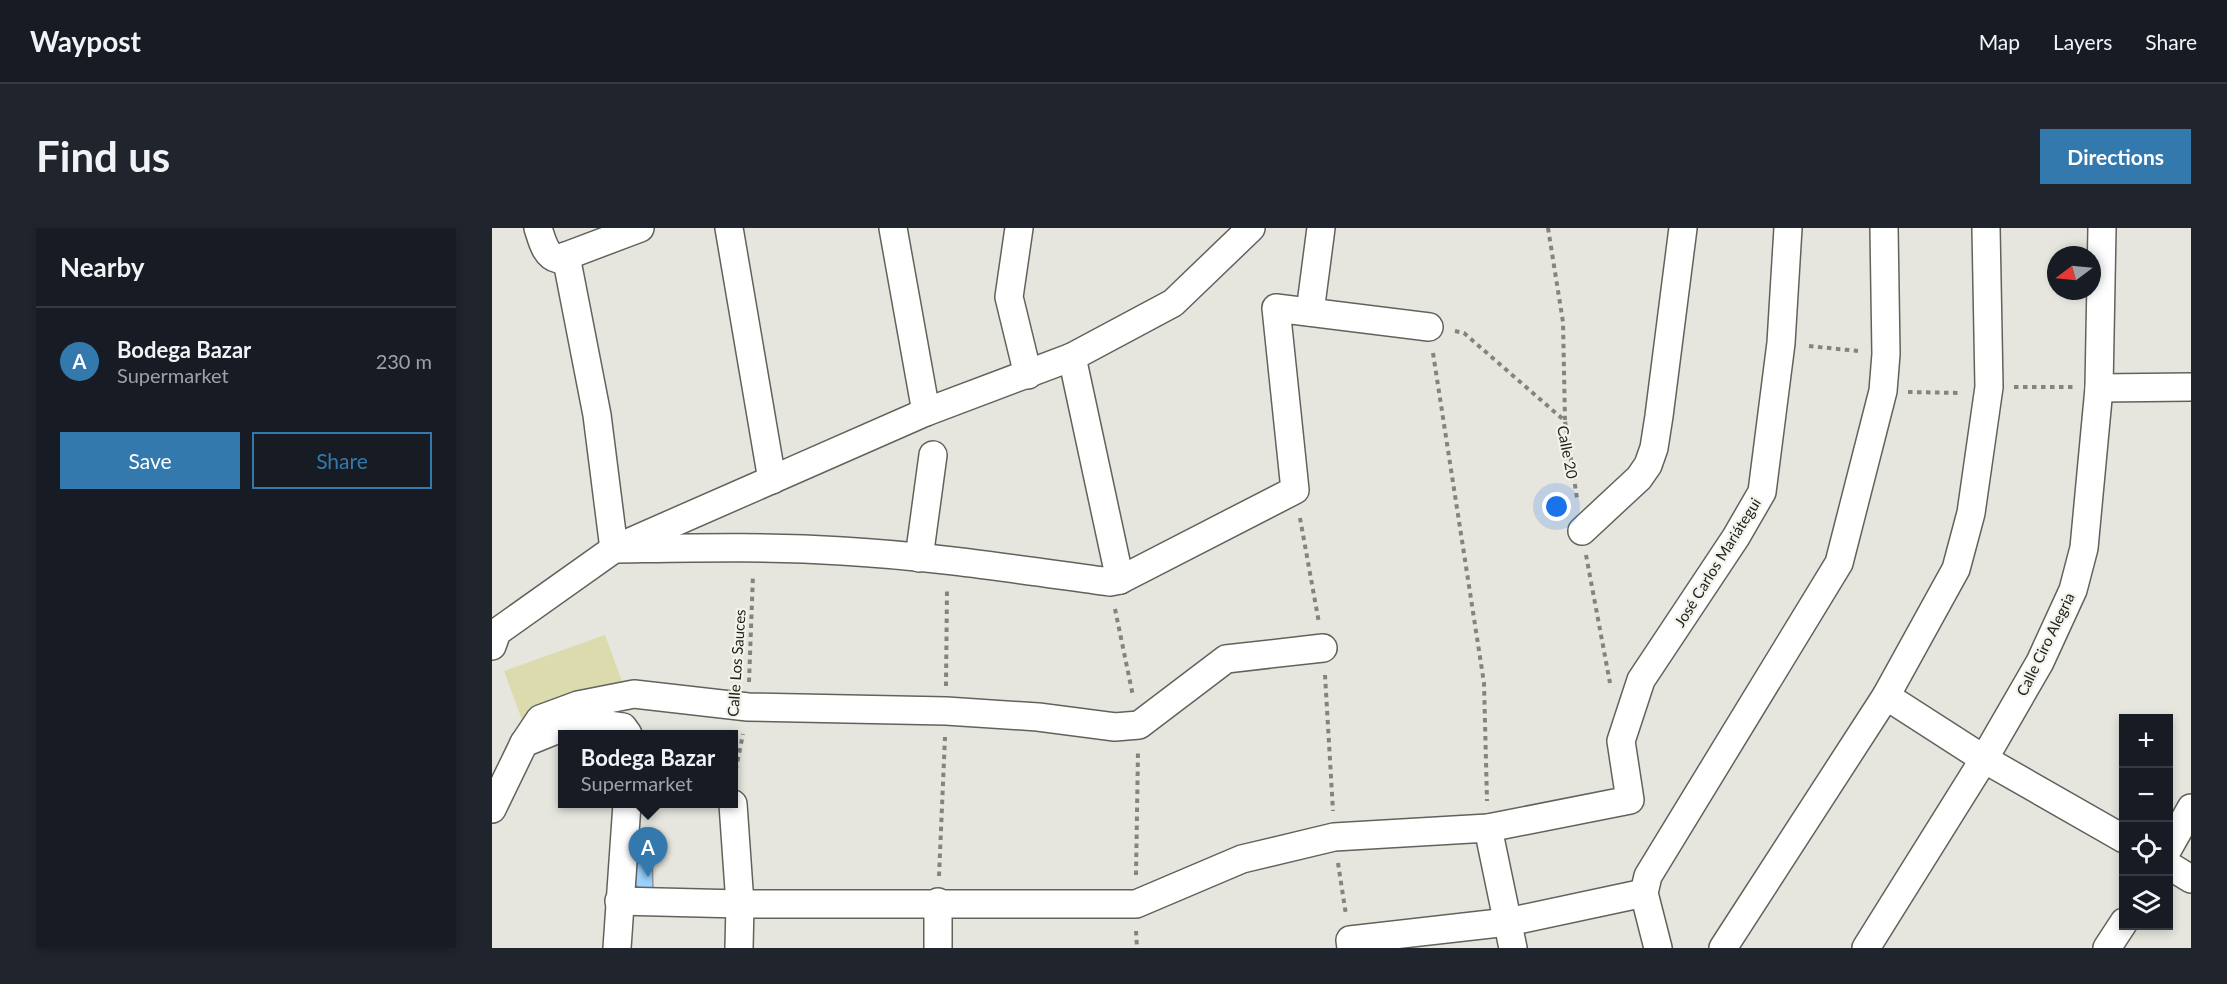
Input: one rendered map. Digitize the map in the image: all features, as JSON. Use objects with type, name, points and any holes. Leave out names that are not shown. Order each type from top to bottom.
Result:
[{"type":"street","points":[[538,228],[547,251],[552,258],[558,259],[640,228]]},
{"type":"street","points":[[729,228],[772,480]]},
{"type":"street","points":[[893,228],[926,412]]},
{"type":"street","points":[[1019,228],[1009,297],[1028,375]]},
{"type":"street","points":[[492,646],[498,632],[614,549],[926,412],[1072,357],[1173,303],[1251,228]]},
{"type":"street","points":[[1310,312],[1321,228]]},
{"type":"street","points":[[1582,531],[1639,478],[1648,465],[1659,416],[1683,228]]},
{"type":"street","name":"José Carlos Mariátegui","points":[[1488,828],[1630,800],[1621,741],[1641,680],[1736,537],[1762,492],[1781,343],[1788,228]]},
{"type":"street","points":[[1658,948],[1646,884],[1839,563],[1884,391],[1886,354],[1884,228]]},
{"type":"street","points":[[1723,948],[1886,696],[1956,569],[1971,513],[1989,390],[1986,228]]},
{"type":"street","name":"Calle Ciro Alegria","points":[[1866,948],[1984,759],[2040,662],[2073,590],[2084,548],[2099,388],[2102,228]]},
{"type":"street","points":[[566,256],[597,415],[614,549]]},
{"type":"street","points":[[614,549],[754,548],[843,551],[947,561],[1110,582],[1120,580],[1295,490],[1276,308],[1429,327]]},
{"type":"street","points":[[1072,357],[1120,580]]},
{"type":"street","points":[[2099,388],[2191,387]]},
{"type":"street","points":[[920,558],[933,455]]},
{"type":"street","points":[[492,809],[524,743],[540,719],[578,705],[634,694],[945,722],[1038,717],[1115,727],[1138,725],[1226,659],[1323,648]]},
{"type":"street","points":[[1886,696],[1984,759],[2119,836]]},
{"type":"street","points":[[524,743],[566,726],[600,724],[623,727],[625,730]]},
{"type":"street","points":[[617,948],[627,808]]},
{"type":"street","points":[[732,808],[740,904],[739,948]]},
{"type":"street","points":[[2173,842],[2191,808]]},
{"type":"street","points":[[619,901],[740,904],[1136,904],[1242,859],[1334,837],[1488,828],[1513,948]]},
{"type":"street","points":[[2173,868],[2191,879]]},
{"type":"street","points":[[1350,944],[1508,922],[1646,884]]},
{"type":"street","points":[[938,903],[938,948]]},
{"type":"street","points":[[2107,948],[2119,930]]},
{"type":"path","points":[[1548,228],[1563,322],[1565,421]]},
{"type":"path","points":[[1429,327],[1484,683],[1488,828]]},
{"type":"path","name":"Calle 20","points":[[1429,327],[1464,333],[1565,421],[1582,531],[1612,694]]},
{"type":"path","points":[[1781,343],[1886,354]]},
{"type":"path","points":[[1884,391],[2099,388]]},
{"type":"path","name":"Calle Los Sauces","points":[[738,759],[748,706],[754,548]]},
{"type":"path","points":[[938,903],[945,722],[947,561]]},
{"type":"path","points":[[1334,837],[1350,944]]},
{"type":"green space","points":[[605,635],[623,684],[522,720],[504,671]]},
{"type":"building","points":[[652,851],[653,889],[641,889],[632,883],[631,852]]},
{"type":"place","name":"Bodega Bazar","points":[[648,877]]}]
